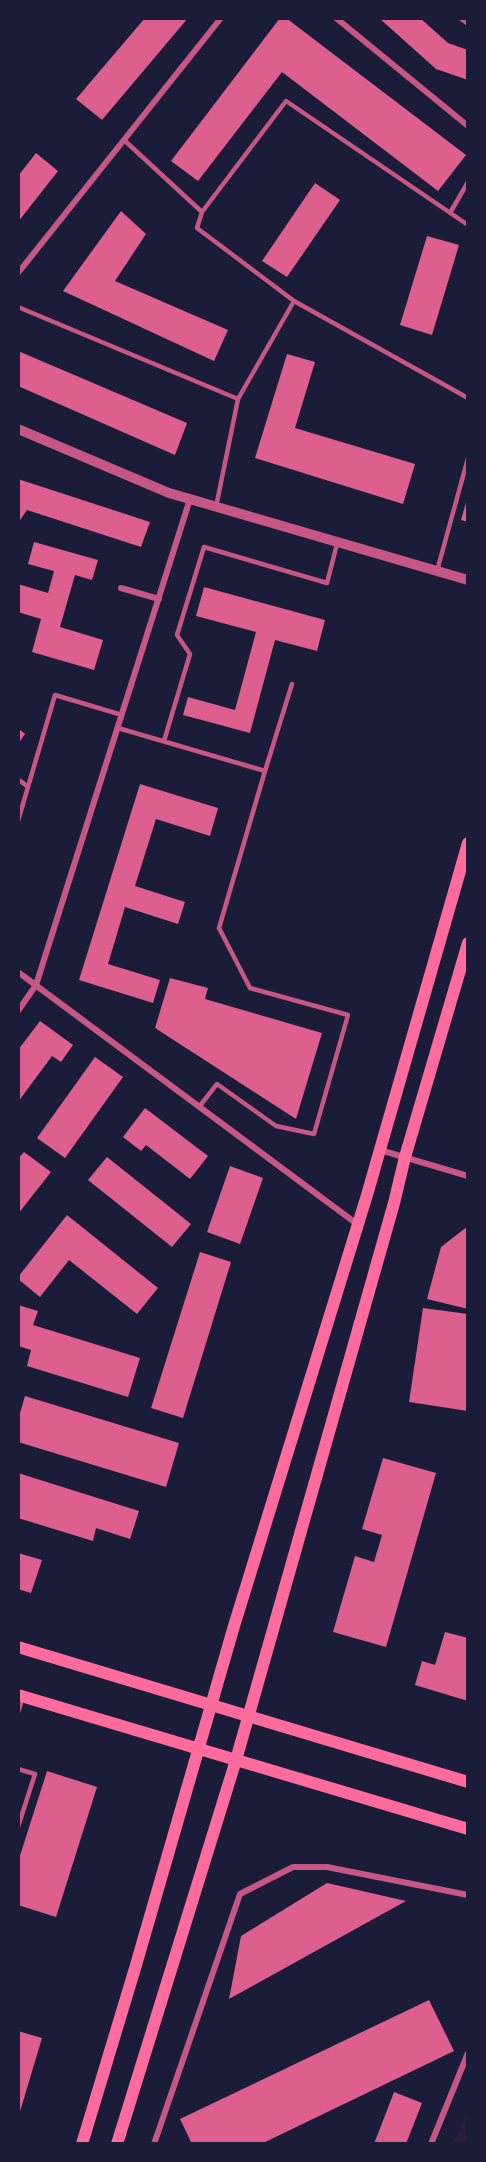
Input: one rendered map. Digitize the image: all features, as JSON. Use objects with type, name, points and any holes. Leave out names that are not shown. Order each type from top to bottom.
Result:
[{"type":"main road","points":[[82,2144],[210,1705],[380,1150],[468,843]]},
{"type":"main road","points":[[117,2144],[236,1760],[394,1203],[405,1157],[468,943]]},
{"type":"main road","points":[[18,1647],[468,1782]]},
{"type":"main road","points":[[20,1696],[468,1829]]},
{"type":"street","points":[[18,273],[221,18]]},
{"type":"street","points":[[336,18],[468,126]]},
{"type":"street","points":[[18,429],[169,494],[468,580]]},
{"type":"street","points":[[18,1011],[36,985],[190,500]]},
{"type":"street","points":[[121,588],[159,599]]},
{"type":"street","points":[[18,972],[358,1224]]},
{"type":"street","points":[[380,1150],[468,1176]]},
{"type":"street","points":[[154,2144],[240,1894],[293,1868],[327,1867],[468,1895]]},
{"type":"street","points":[[431,2144],[468,2053]]},
{"type":"lane","points":[[460,18],[468,24]]},
{"type":"lane","points":[[468,225],[286,101],[202,212],[197,228],[294,301],[468,398]]},
{"type":"lane","points":[[124,140],[202,212]]},
{"type":"lane","points":[[450,213],[468,182]]},
{"type":"lane","points":[[216,507],[238,399],[294,301]]},
{"type":"lane","points":[[18,308],[238,399]]},
{"type":"lane","points":[[437,571],[468,458]]},
{"type":"lane","points":[[164,741],[190,654],[177,635],[204,547],[327,583],[338,543]]},
{"type":"lane","points":[[199,1107],[217,1084],[276,1126],[314,1134],[348,1015],[250,988],[219,928],[292,684]]},
{"type":"lane","points":[[18,821],[55,695],[122,715]]},
{"type":"lane","points":[[118,728],[265,771]]},
{"type":"lane","points":[[18,779],[28,787]]},
{"type":"lane","points":[[18,1712],[20,1696]]},
{"type":"lane","points":[[18,1769],[35,1774],[18,1827]]},
{"type":"shaded area","points":[[468,2111],[468,2144],[453,2144]]},
{"type":"building","points":[[145,18],[188,18],[102,120],[76,99]]},
{"type":"building","points":[[280,18],[286,18],[466,155],[438,191],[282,72],[198,181],[171,161]]},
{"type":"building","points":[[379,18],[420,18],[448,43],[468,50],[468,80],[436,69]]},
{"type":"building","points":[[36,153],[58,171],[18,222],[18,176]]},
{"type":"building","points":[[315,183],[340,200],[287,277],[262,261]]},
{"type":"building","points":[[121,211],[146,234],[115,281],[228,330],[214,361],[63,291]]},
{"type":"building","points":[[427,236],[459,245],[432,335],[400,325]]},
{"type":"building","points":[[18,351],[187,423],[175,455],[18,386]]},
{"type":"building","points":[[287,354],[315,362],[295,428],[415,464],[403,504],[255,458]]},
{"type":"building","points":[[18,479],[150,522],[141,547],[27,510],[18,523]]},
{"type":"building","points":[[468,499],[468,522],[461,520]]},
{"type":"building","points":[[34,542],[98,560],[92,580],[75,575],[60,627],[103,640],[94,670],[32,652],[41,619],[18,612],[18,584],[48,593],[54,571],[28,564]]},
{"type":"building","points":[[204,587],[325,620],[317,651],[275,640],[250,733],[183,715],[188,697],[235,710],[256,632],[196,616]]},
{"type":"building","points":[[18,728],[25,734],[18,744]]},
{"type":"building","points":[[140,784],[218,808],[210,836],[156,819],[135,886],[185,902],[178,924],[125,907],[108,964],[160,980],[153,1003],[79,980]]},
{"type":"building","points":[[170,978],[208,988],[205,999],[322,1033],[296,1119],[155,1028]]},
{"type":"building","points":[[40,1021],[73,1045],[61,1062],[52,1056],[18,1102],[18,1050]]},
{"type":"building","points":[[95,1057],[123,1077],[65,1158],[37,1138]]},
{"type":"building","points":[[145,1108],[208,1156],[190,1179],[146,1145],[141,1151],[123,1137]]},
{"type":"building","points":[[24,1152],[51,1172],[18,1214],[18,1159]]},
{"type":"building","points":[[107,1157],[191,1224],[172,1247],[88,1180]]},
{"type":"building","points":[[230,1166],[263,1178],[240,1244],[207,1232]]},
{"type":"building","points":[[67,1215],[158,1288],[137,1314],[69,1260],[40,1297],[18,1279]]},
{"type":"building","points":[[468,1226],[468,1309],[427,1299],[441,1247]]},
{"type":"building","points":[[200,1252],[231,1262],[183,1418],[151,1408]]},
{"type":"building","points":[[18,1305],[38,1311],[33,1325],[140,1358],[128,1397],[27,1366],[31,1350],[18,1346]]},
{"type":"building","points":[[423,1308],[468,1314],[468,1411],[409,1402]]},
{"type":"building","points":[[25,1396],[179,1443],[166,1487],[18,1442],[18,1420]]},
{"type":"building","points":[[383,1458],[436,1473],[386,1647],[333,1632],[355,1556],[374,1562],[382,1535],[362,1529]]},
{"type":"building","points":[[18,1473],[139,1511],[130,1539],[96,1528],[93,1541],[18,1518]]},
{"type":"building","points":[[18,1553],[42,1560],[31,1593],[18,1589]]},
{"type":"building","points":[[445,1632],[468,1638],[468,1701],[415,1685],[422,1661],[435,1665]]},
{"type":"building","points":[[47,1771],[97,1787],[56,1917],[18,1905],[18,1862]]},
{"type":"building","points":[[327,1883],[406,1901],[229,1999],[241,1936]]},
{"type":"building","points":[[429,2000],[454,2051],[261,2144],[192,2144],[180,2119]]},
{"type":"building","points":[[18,2031],[42,2038],[19,2115],[18,2115]]},
{"type":"building","points":[[394,2092],[422,2103],[406,2144],[374,2144]]}]
